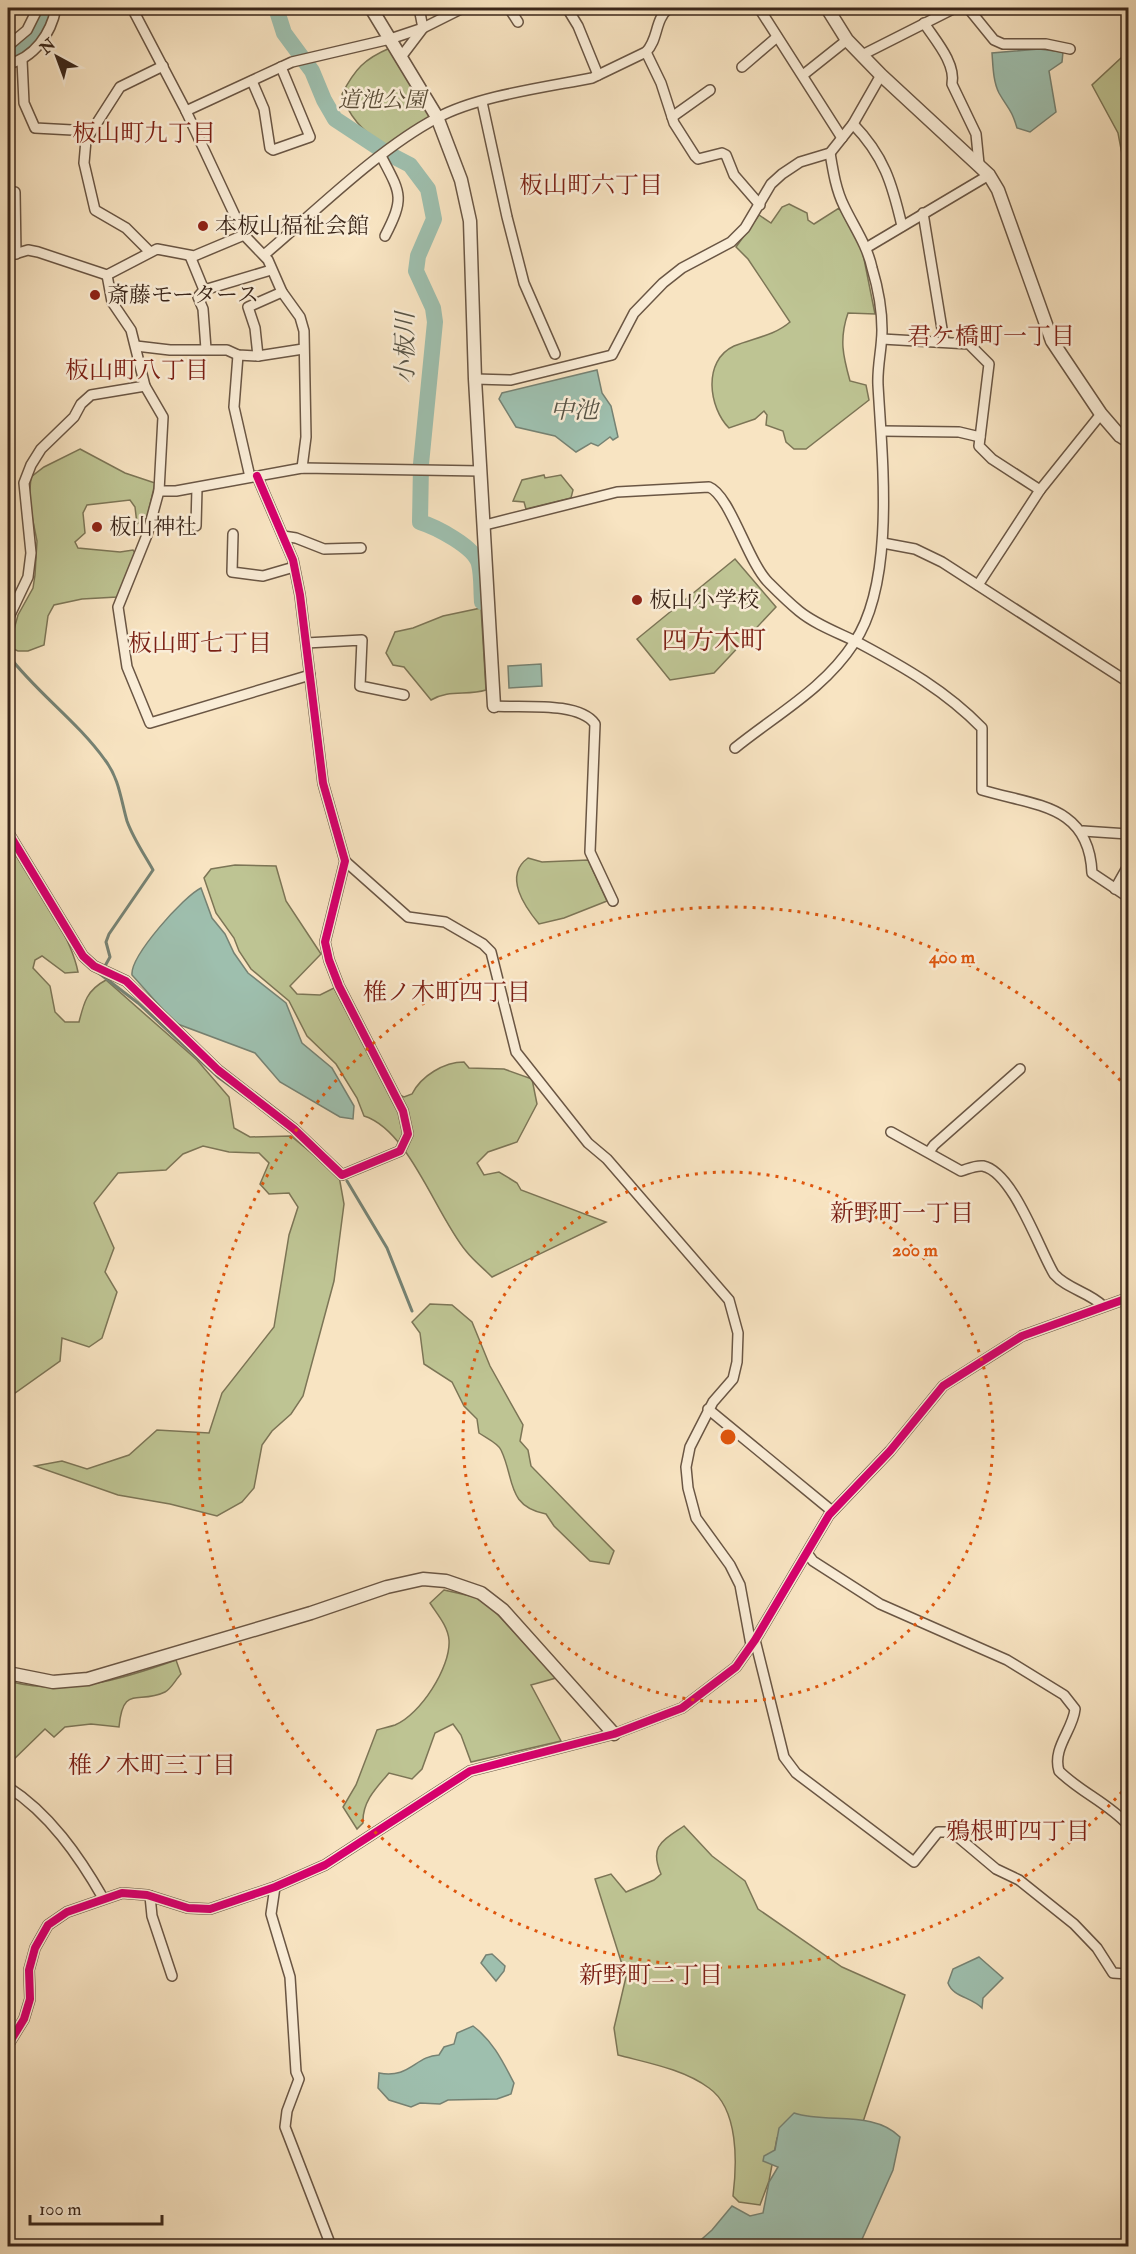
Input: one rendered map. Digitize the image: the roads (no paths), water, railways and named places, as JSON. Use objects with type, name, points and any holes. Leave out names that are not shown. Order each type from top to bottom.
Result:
[{"type":"street","points":[[8,46],[27,30],[38,8]]},
{"type":"street","points":[[8,64],[22,60],[48,33],[56,8]]},
{"type":"street","points":[[132,8],[186,111],[244,235],[264,255],[282,292],[300,317],[304,331],[306,437],[302,468]]},
{"type":"street","points":[[371,8],[437,117],[461,180],[470,221],[475,380],[494,706],[573,711],[590,717],[595,724],[590,852],[613,901]]},
{"type":"street","points":[[401,57],[423,28],[419,8]]},
{"type":"street","points":[[186,111],[298,60],[390,39],[423,28],[464,8]]},
{"type":"street","points":[[510,8],[518,22]]},
{"type":"street","points":[[567,8],[578,26],[598,75]]},
{"type":"street","points":[[264,255],[381,156],[437,117],[482,102],[598,75],[646,52],[652,46],[657,22],[669,8]]},
{"type":"street","points":[[759,8],[842,138]]},
{"type":"street","points":[[827,8],[847,39],[881,75],[989,175],[998,190],[1052,341],[1101,414],[1120,436],[1128,441]]},
{"type":"street","points":[[862,54],[955,8]]},
{"type":"street","points":[[968,8],[994,40],[1003,44],[1046,44],[1070,50]]},
{"type":"street","points":[[924,23],[950,66],[953,75],[952,84],[976,134],[979,164]]},
{"type":"street","points":[[742,67],[777,37]]},
{"type":"street","points":[[802,75],[847,39]]},
{"type":"street","points":[[646,52],[661,83],[672,117],[698,159],[722,153],[726,155],[734,175],[760,205]]},
{"type":"street","points":[[22,60],[24,103],[35,128],[92,131]]},
{"type":"street","points":[[150,252],[126,228],[95,210],[84,163],[84,146],[120,87],[162,66]]},
{"type":"street","points":[[252,81],[264,109],[270,148],[273,150],[310,137],[281,67]]},
{"type":"street","points":[[475,380],[511,380],[612,356],[634,313],[649,296],[682,268],[731,242],[745,228],[771,184],[782,174],[800,162],[830,153],[853,124],[881,75]]},
{"type":"street","points":[[672,117],[710,90]]},
{"type":"street","points":[[482,102],[524,283],[555,354]]},
{"type":"street","points":[[853,124],[874,146],[896,200],[902,225]]},
{"type":"street","points":[[735,748],[764,724],[798,703],[833,671],[856,641],[877,589],[883,543],[882,431],[878,383],[882,312],[866,248],[843,205],[830,153]]},
{"type":"street","points":[[381,156],[397,186],[400,199],[399,210],[385,236]]},
{"type":"street","points":[[866,248],[989,175]]},
{"type":"street","points":[[15,192],[18,212],[12,255],[38,252],[107,275],[157,249],[190,256],[244,235]]},
{"type":"street","points":[[923,213],[944,341]]},
{"type":"street","points":[[190,256],[204,290]]},
{"type":"street","points":[[206,349],[203,309],[198,297],[204,290],[271,270]]},
{"type":"street","points":[[107,275],[112,302],[127,322],[136,346],[145,386],[163,417],[159,491],[147,534],[118,607],[127,667],[150,723],[310,675]]},
{"type":"street","points":[[258,356],[255,328],[248,307],[282,292]]},
{"type":"street","points":[[882,339],[969,344],[989,364],[980,446],[992,459],[1040,490]]},
{"type":"street","points":[[136,346],[170,350],[227,350],[238,355],[258,356],[303,349]]},
{"type":"street","points":[[8,832],[83,956],[94,966],[126,981],[218,1070],[294,1129],[342,1175],[400,1151],[408,1134],[403,1111],[339,986],[325,942],[345,861],[323,783],[294,567],[283,537],[254,477],[234,407],[238,355]]},
{"type":"street","points":[[8,619],[28,577],[30,553],[24,483],[31,465],[41,449],[74,417],[81,404],[91,395],[145,386]]},
{"type":"street","points":[[978,585],[1040,490],[1101,414]]},
{"type":"street","points":[[882,431],[959,432],[980,437]]},
{"type":"street","points":[[159,491],[197,488],[302,468],[481,471]]},
{"type":"street","points":[[485,525],[617,492],[709,487],[723,500],[749,554],[765,580],[800,612],[925,679],[982,728],[982,790],[1065,814],[1083,831],[1092,852],[1092,873],[1128,897]]},
{"type":"street","points":[[196,526],[197,488]]},
{"type":"street","points":[[233,534],[232,572],[263,576],[294,567]]},
{"type":"street","points":[[283,537],[296,538],[324,549],[361,548]]},
{"type":"street","points":[[883,543],[915,549],[929,555],[1128,681]]},
{"type":"street","points":[[306,643],[362,640],[360,686],[404,695]]},
{"type":"street","points":[[1083,831],[1128,834]]},
{"type":"street","points":[[345,861],[408,917],[445,922],[483,944],[491,952],[516,1052],[588,1143],[607,1160],[729,1300],[738,1333],[737,1362],[733,1379],[708,1409],[690,1447],[686,1467],[688,1488],[696,1518],[730,1565],[740,1585],[784,1757],[796,1773],[914,1862],[938,1832],[952,1832],[996,1869],[1018,1880],[1074,1924],[1097,1948],[1113,1973],[1128,1974]]},
{"type":"street","points":[[1115,889],[1128,866]]},
{"type":"street","points":[[929,1152],[934,1145],[1020,1070]]},
{"type":"street","points":[[891,1132],[961,1171],[979,1166],[991,1169],[998,1174],[1020,1207],[1054,1274],[1062,1282],[1093,1297],[1103,1306]]},
{"type":"street","points":[[8,2044],[24,2019],[30,1999],[28,1970],[34,1948],[48,1925],[67,1912],[122,1893],[150,1896],[188,1908],[210,1909],[275,1887],[325,1865],[451,1781],[470,1772],[614,1734],[682,1708],[735,1667],[753,1643],[832,1511],[890,1451],[935,1394],[952,1379],[1022,1336],[1128,1298]]},
{"type":"street","points":[[708,1409],[832,1511]]},
{"type":"street","points":[[807,1553],[813,1561],[867,1597],[1007,1660],[1064,1695],[1075,1709],[1071,1725],[1057,1757],[1059,1771],[1083,1790],[1105,1802],[1128,1825]]},
{"type":"street","points":[[8,1673],[53,1682],[88,1679],[311,1613],[387,1587],[423,1579],[446,1581],[482,1593],[503,1610],[614,1734]]},
{"type":"street","points":[[8,1787],[32,1803],[50,1822],[103,1898]]},
{"type":"street","points":[[275,1887],[272,1914],[290,1977],[296,2072],[299,2079],[287,2111],[285,2127],[331,2247]]},
{"type":"street","points":[[150,1896],[152,1916],[172,1976]]},
{"type":"street","points":[[8,2026],[17,2032]]},
{"type":"water","points":[[1039,49],[1063,52],[1062,62],[1049,71],[1056,112],[1030,132],[1017,128],[1011,112],[999,93],[994,78],[992,53]]},
{"type":"water","name":"中池","points":[[597,370],[602,393],[611,406],[618,437],[613,440],[610,437],[598,446],[591,443],[576,452],[555,436],[516,427],[499,399],[502,393]]},
{"type":"water","points":[[541,664],[542,686],[509,688],[508,666]]},
{"type":"water","points":[[201,888],[212,918],[225,934],[234,953],[248,973],[286,1003],[302,1043],[332,1068],[354,1106],[353,1119],[340,1117],[280,1082],[255,1053],[175,1023],[132,975],[140,955],[159,927],[183,902]]},
{"type":"water","points":[[492,1954],[505,1966],[496,1981],[481,1963],[486,1955]]},
{"type":"water","points":[[979,1957],[1003,1978],[983,1998],[982,2008],[958,1994],[950,1988],[948,1983],[953,1969]]},
{"type":"water","points":[[473,2026],[492,2045],[506,2067],[514,2083],[511,2094],[497,2099],[448,2100],[440,2104],[420,2103],[411,2107],[389,2100],[378,2088],[379,2073],[398,2073],[424,2059],[439,2055],[444,2047],[454,2044],[457,2033]]},
{"type":"water","points":[[794,2113],[864,2120],[877,2123],[900,2137],[893,2170],[859,2246],[694,2246],[712,2230],[732,2206],[750,2216],[763,2213],[769,2182],[778,2167],[763,2161],[764,2156],[775,2150],[779,2128]]},
{"type":"waterway","points":[[8,55],[33,36],[46,8]]},
{"type":"waterway","name":"小板川","points":[[276,8],[284,33],[312,71],[335,119],[385,152],[410,165],[428,189],[434,219],[418,256],[416,271],[433,308],[435,322],[421,464],[420,522],[454,538],[476,558],[481,573],[482,602]]},
{"type":"waterway","points":[[8,637],[12,623]]},
{"type":"waterway","points":[[8,655],[31,682],[82,732],[110,767],[117,782],[129,827],[153,870],[109,934],[106,942],[110,957],[105,966]]},
{"type":"waterway","points":[[83,961],[138,1003],[218,1077],[262,1109]]},
{"type":"waterway","points":[[347,1181],[387,1248],[412,1311]]},
{"type":"place","name":"本板山福祉会館","points":[[203,226]]},
{"type":"place","name":"斎藤モータース","points":[[95,295]]},
{"type":"place","name":"板山神社","points":[[97,527]]},
{"type":"place","name":"板山小学校","points":[[637,600]]},
{"type":"district","name":"板山町九丁目","points":[[144,133]]},
{"type":"district","name":"板山町六丁目","points":[[591,185]]},
{"type":"district","name":"君ケ橋町一丁目","points":[[991,336]]},
{"type":"district","name":"板山町八丁目","points":[[137,370]]},
{"type":"district","name":"四方木町","points":[[714,641]]},
{"type":"district","name":"板山町七丁目","points":[[200,643]]},
{"type":"district","name":"椎ノ木町四丁目","points":[[447,992]]},
{"type":"district","name":"新野町一丁目","points":[[902,1213]]},
{"type":"district","name":"椎ノ木町三丁目","points":[[152,1765]]},
{"type":"district","name":"鴉根町四丁目","points":[[1018,1831]]},
{"type":"district","name":"新野町二丁目","points":[[651,1975]]},
{"type":"park label","name":"道池公園","points":[[382,100]]}]
